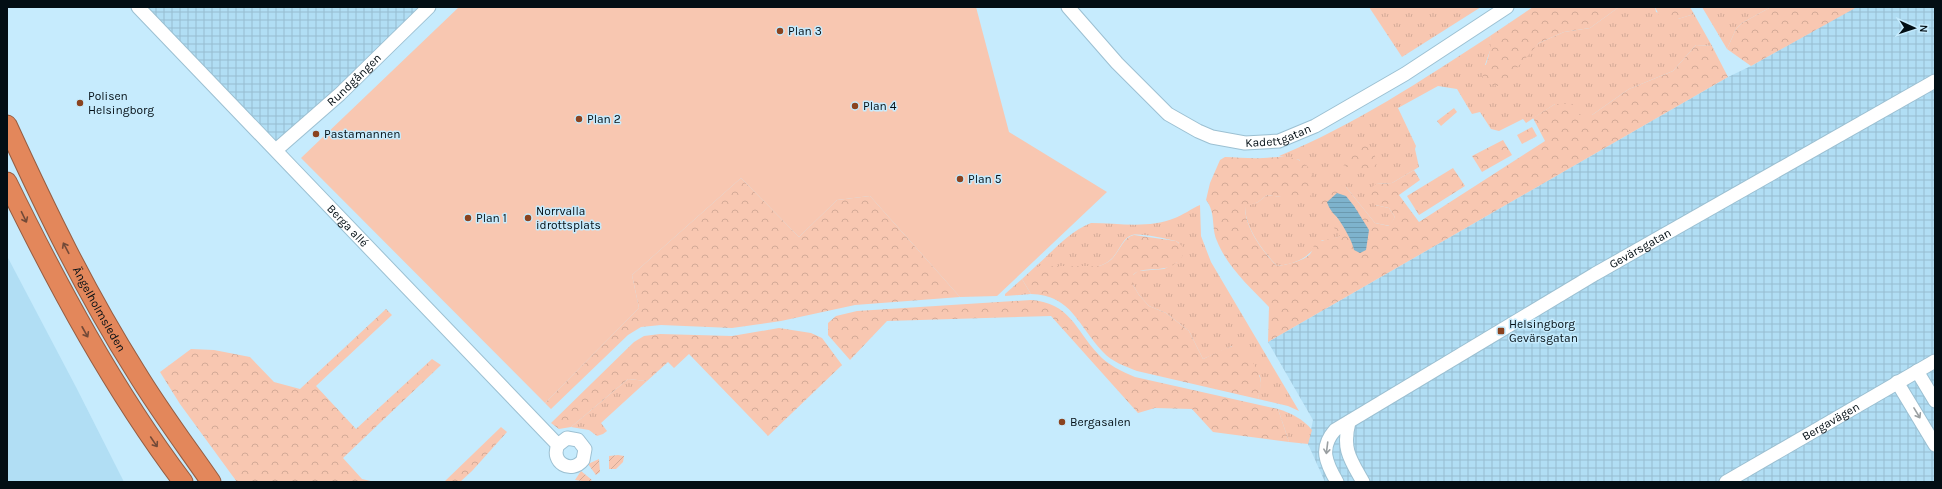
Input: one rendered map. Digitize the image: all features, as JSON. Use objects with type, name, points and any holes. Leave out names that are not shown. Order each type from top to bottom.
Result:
[{"type":"highway","name":"Ängelholmsleden","points":[[7,125],[62,242],[97,307],[136,372],[211,482]]},
{"type":"highway","name":"Ängelholmsleden","points":[[7,182],[42,252],[90,341],[126,399],[183,482]]},
{"type":"highway","points":[[97,307],[225,482]]},
{"type":"street","name":"Berga allé","points":[[138,7],[558,444]]},
{"type":"street","name":"Rundgången","points":[[276,150],[340,94],[429,7]]},
{"type":"street","name":"Kadettgatan","points":[[1068,7],[1117,63],[1168,114],[1198,132],[1212,137],[1245,143],[1279,140],[1315,126],[1405,74],[1506,7]]},
{"type":"street","name":"Gevärsgatan","points":[[1337,482],[1328,466],[1325,451],[1329,437],[1335,430],[1595,274],[1935,80]]},
{"type":"street","name":"Bergavägen","points":[[1726,482],[1935,361]]},
{"type":"street","points":[[1918,371],[1935,401]]},
{"type":"street","points":[[1898,382],[1935,445]]},
{"type":"street","points":[[1349,422],[1345,441],[1348,456],[1363,482]]},
{"type":"shaded area","points":[[143,7],[423,7],[276,147]]},
{"type":"shaded area","points":[[1856,7],[1935,7],[1935,482],[1325,482],[1308,444],[1313,420],[1268,342],[1728,77],[1751,66]]},
{"type":"shaded area","points":[[1337,193],[1346,196],[1369,230],[1366,250],[1360,253],[1354,250],[1347,233],[1330,209],[1327,202]]},
{"type":"shaded area","points":[[7,256],[77,389],[124,482],[7,482]]},
{"type":"green space","name":"Norrvalla idrottsplats","points":[[459,7],[976,7],[1009,132],[1107,192],[997,296],[960,297],[870,196],[837,200],[799,237],[741,178],[632,275],[639,308],[545,403],[301,158]]},
{"type":"green space","points":[[1369,7],[1481,7],[1402,57]]},
{"type":"green space","points":[[1533,7],[1619,7],[1590,28],[1564,32],[1539,43],[1507,79],[1498,86],[1489,84],[1482,79],[1490,52],[1490,36]]},
{"type":"green space","points":[[1619,7],[1655,7],[1656,12],[1678,19],[1694,14],[1712,46],[1696,45],[1673,71],[1629,89],[1592,115],[1579,115],[1555,104],[1526,123],[1523,119],[1499,131],[1491,129],[1480,112],[1472,114],[1457,89],[1438,86],[1398,108],[1416,146],[1415,149],[1419,167],[1392,183],[1376,184],[1375,205],[1389,208],[1395,217],[1390,226],[1375,223],[1346,187],[1341,236],[1330,240],[1322,240],[1308,255],[1298,261],[1277,266],[1251,231],[1245,206],[1258,202],[1267,195],[1283,197],[1300,160],[1279,156],[1307,144],[1388,101],[1490,36],[1492,45],[1485,65],[1527,54],[1539,43],[1564,32],[1590,28]]},
{"type":"green space","points":[[1655,7],[1690,7],[1694,14],[1678,19],[1661,19]]},
{"type":"green space","points":[[1702,7],[1771,7],[1742,23],[1736,29],[1727,49]]},
{"type":"green space","points":[[1771,7],[1857,7],[1751,66],[1727,49],[1736,29],[1742,23]]},
{"type":"green space","points":[[1696,45],[1712,46],[1728,77],[1268,342],[1269,307],[1233,268],[1227,260],[1215,236],[1211,210],[1206,200],[1210,183],[1220,160],[1225,157],[1287,157],[1296,159],[1308,167],[1312,173],[1313,180],[1313,188],[1310,197],[1303,200],[1267,195],[1258,202],[1245,207],[1251,231],[1266,254],[1277,266],[1290,264],[1299,261],[1311,253],[1315,244],[1318,242],[1340,236],[1320,208],[1320,198],[1338,185],[1346,187],[1375,223],[1389,226],[1395,217],[1389,208],[1375,205],[1367,195],[1368,190],[1376,184],[1392,183],[1414,170],[1420,180],[1399,195],[1419,222],[1545,141],[1533,118],[1555,104],[1575,104],[1579,115],[1592,115],[1629,89],[1673,71]]},
{"type":"green space","points":[[1454,108],[1457,112],[1441,126],[1437,121]]},
{"type":"green space","points":[[1532,127],[1537,136],[1522,144],[1517,135]]},
{"type":"green space","points":[[1503,140],[1512,155],[1482,172],[1472,156]]},
{"type":"green space","points":[[1358,142],[1374,148],[1376,164],[1371,172],[1359,171],[1343,165],[1341,157]]},
{"type":"green space","points":[[1453,168],[1465,186],[1419,215],[1407,196]]},
{"type":"green space","points":[[741,178],[799,237],[837,200],[870,196],[960,297],[855,305],[781,321],[732,328],[661,325],[641,327],[628,335],[551,409],[545,403],[639,308],[632,275]]},
{"type":"green space","points":[[1200,205],[1201,236],[1211,262],[1299,411],[1288,406],[1258,399],[1261,383],[1260,376],[1232,346],[1203,359],[1189,331],[1166,313],[1149,306],[1139,295],[1133,285],[1133,275],[1138,271],[1164,269],[1177,262],[1179,243],[1176,241],[1147,235],[1132,235],[1124,241],[1111,259],[1099,266],[1036,266],[1069,236],[1091,223],[1133,225],[1154,223],[1175,218]]},
{"type":"green space","points":[[1134,235],[1176,241],[1182,246],[1183,255],[1171,266],[1143,270],[1133,275],[1133,285],[1139,295],[1149,306],[1166,313],[1189,331],[1203,359],[1232,346],[1244,351],[1256,367],[1260,379],[1261,387],[1258,399],[1137,371],[1119,363],[1103,352],[1080,322],[1065,306],[1056,300],[1045,296],[1031,294],[1022,279],[1036,266],[1099,266],[1112,259],[1125,241]]},
{"type":"green space","points":[[1022,279],[1031,294],[1005,296],[1005,294]]},
{"type":"green space","points":[[1031,300],[1044,302],[1055,306],[1063,312],[1102,358],[1130,375],[1278,409],[1289,442],[1213,432],[1192,409],[1155,408],[1138,413],[1051,316],[887,321],[850,360],[828,335],[828,323],[836,316],[857,311]]},
{"type":"green space","points":[[386,309],[392,315],[316,386],[356,429],[432,359],[441,365],[343,458],[362,479],[375,482],[237,482],[180,404],[160,372],[191,349],[214,350],[250,357],[274,382],[300,389]]},
{"type":"green space","points":[[779,328],[811,333],[822,338],[842,365],[768,436],[689,354],[674,368],[668,362],[647,381],[628,379],[571,427],[559,429],[551,423],[634,342],[644,336],[660,334],[732,336]]},
{"type":"green space","points":[[628,379],[647,381],[601,423],[607,431],[597,436],[589,430],[571,427]]},
{"type":"green space","points":[[1278,409],[1288,412],[1305,423],[1312,430],[1308,444],[1289,442]]},
{"type":"green space","points":[[501,427],[507,432],[472,471],[460,482],[444,482]]},
{"type":"green space","points":[[609,456],[624,456],[623,462],[616,469],[609,469]]},
{"type":"green space","points":[[599,459],[600,472],[596,475],[588,464]]},
{"type":"green space","points":[[581,471],[592,480],[589,482],[575,480]]},
{"type":"place","name":"Plan 3","points":[[780,31]]},
{"type":"place","name":"Polisen Helsingborg","points":[[80,103]]},
{"type":"place","name":"Plan 4","points":[[855,106]]},
{"type":"place","name":"Plan 2","points":[[579,119]]},
{"type":"place","name":"Pastamannen","points":[[316,134]]},
{"type":"place","name":"Plan 5","points":[[960,179]]},
{"type":"place","name":"Plan 1","points":[[468,218]]},
{"type":"place","name":"Norrvalla idrottsplats","points":[[528,218]]},
{"type":"place","name":"Helsingborg Gevärsgatan","points":[[1501,331]]},
{"type":"place","name":"Bergasalen","points":[[1062,422]]}]
